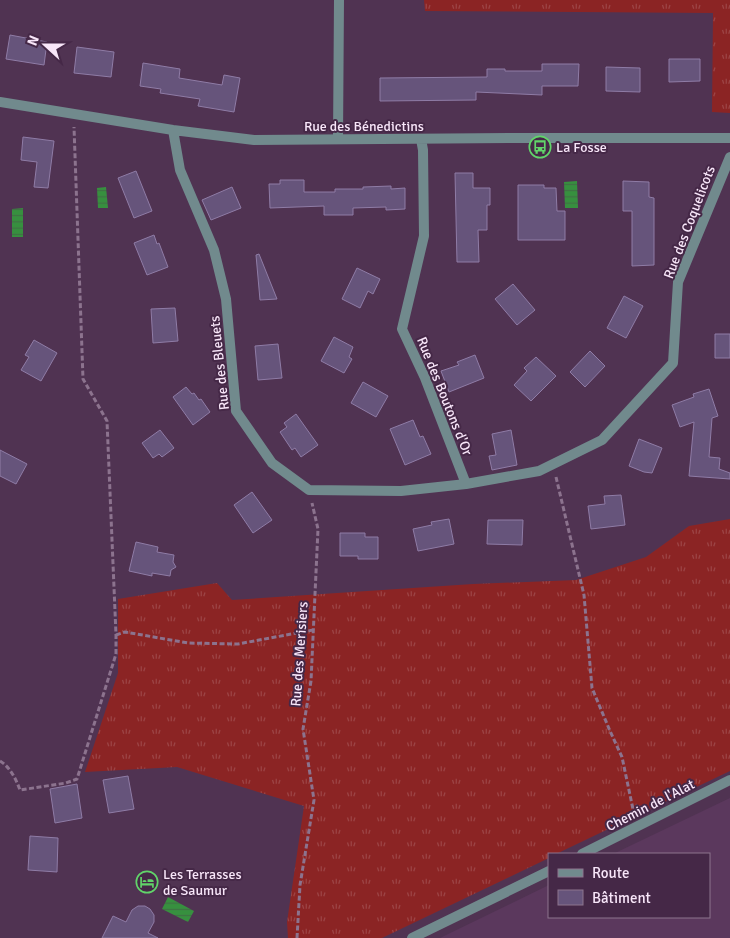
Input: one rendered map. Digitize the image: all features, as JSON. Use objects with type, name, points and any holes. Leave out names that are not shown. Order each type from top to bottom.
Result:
[{"type":"street","points":[[338,139],[340,0]]},
{"type":"street","name":"Rue des Bénedictins","points":[[0,102],[174,130],[254,140],[730,138]]},
{"type":"street","name":"Rue des Bleuets","points":[[174,130],[180,170],[214,250],[226,299],[236,412],[272,463],[309,490]]},
{"type":"street","name":"Rue des Boutons d'Or","points":[[421,139],[424,150],[424,236],[402,329],[425,378],[466,484]]},
{"type":"street","name":"Rue des Coquelicots","points":[[466,484],[539,471],[602,440],[673,363],[678,282],[730,156]]},
{"type":"street","points":[[309,490],[401,491],[466,484]]},
{"type":"street","name":"Chemin de l'Alat","points":[[584,853],[730,780]]},
{"type":"street","points":[[412,938],[548,870]]},
{"type":"path","points":[[0,760],[5,764],[17,782],[20,790],[66,783],[77,779],[116,654],[107,421],[83,378],[74,114]]},
{"type":"path","points":[[553,464],[584,595],[592,688],[622,757],[637,827]]},
{"type":"path","name":"Rue des Merisiers","points":[[297,938],[300,885],[314,800],[303,729],[311,682],[318,529],[309,490]]},
{"type":"path","points":[[116,635],[125,632],[188,643],[238,644],[313,630]]},
{"type":"shaded area","points":[[577,181],[578,208],[565,208],[564,182]]},
{"type":"shaded area","points":[[106,187],[108,208],[98,208],[97,188]]},
{"type":"shaded area","points":[[23,208],[23,237],[12,237],[12,209]]},
{"type":"shaded area","points":[[730,798],[730,938],[440,938],[548,885],[548,918],[710,918],[710,853],[615,853]]},
{"type":"shaded area","points":[[168,897],[194,911],[188,922],[162,909]]},
{"type":"green space","points":[[424,0],[730,0],[730,113],[712,112],[713,13],[425,11]]},
{"type":"green space","points":[[730,519],[730,771],[558,853],[548,853],[548,858],[382,938],[288,938],[287,922],[304,806],[177,767],[85,772],[118,673],[118,599],[217,583],[232,600],[473,584],[576,580],[646,557],[689,526]]},
{"type":"building","points":[[10,35],[47,42],[44,65],[6,59]]},
{"type":"building","points":[[77,47],[114,52],[111,77],[74,73]]},
{"type":"building","points":[[669,59],[700,59],[700,81],[669,82]]},
{"type":"building","points":[[143,63],[180,69],[179,78],[222,85],[224,75],[240,78],[234,112],[198,106],[200,99],[160,93],[161,89],[140,86]]},
{"type":"building","points":[[542,64],[579,64],[578,86],[542,86],[542,95],[476,92],[476,100],[380,101],[380,78],[487,77],[487,69],[542,71]]},
{"type":"building","points":[[606,67],[640,68],[640,92],[606,91]]},
{"type":"building","points":[[23,137],[54,141],[48,188],[34,187],[37,162],[21,160]]},
{"type":"building","points":[[136,171],[152,211],[134,218],[118,178]]},
{"type":"building","points":[[455,173],[473,173],[473,188],[490,188],[490,205],[487,205],[487,230],[478,230],[479,262],[457,262]]},
{"type":"building","points":[[280,180],[304,180],[304,192],[335,192],[335,189],[363,189],[363,187],[391,186],[391,189],[405,188],[405,209],[386,210],[386,207],[353,208],[353,215],[324,215],[324,206],[270,208],[269,184],[280,184]]},
{"type":"building","points":[[623,181],[649,182],[649,197],[654,198],[654,265],[632,266],[632,211],[623,211]]},
{"type":"building","points":[[518,185],[544,185],[544,188],[556,188],[557,211],[565,211],[565,240],[518,240]]},
{"type":"building","points":[[232,187],[241,208],[211,220],[202,200]]},
{"type":"building","points":[[154,235],[168,267],[147,275],[134,243]]},
{"type":"building","points":[[259,254],[277,299],[260,300],[256,255]]},
{"type":"building","points":[[357,268],[380,279],[373,294],[368,291],[360,308],[342,299]]},
{"type":"building","points":[[513,284],[535,310],[517,325],[495,299]]},
{"type":"building","points":[[624,296],[643,306],[626,338],[607,328]]},
{"type":"building","points":[[175,308],[178,341],[153,343],[151,309]]},
{"type":"building","points":[[715,334],[730,334],[730,358],[715,358]]},
{"type":"building","points":[[334,337],[353,347],[349,357],[352,359],[344,373],[321,361]]},
{"type":"building","points":[[34,340],[57,353],[41,381],[21,370],[29,357],[25,355]]},
{"type":"building","points":[[278,344],[282,378],[258,380],[255,346]]},
{"type":"building","points":[[590,351],[605,366],[585,387],[570,372]]},
{"type":"building","points":[[475,355],[484,378],[449,392],[441,371],[459,365],[457,362]]},
{"type":"building","points":[[536,357],[556,376],[531,401],[514,385],[527,371],[524,368]]},
{"type":"building","points":[[363,382],[388,396],[376,417],[351,403]]},
{"type":"building","points":[[186,387],[199,400],[201,399],[210,412],[193,425],[173,397]]},
{"type":"building","points":[[709,389],[718,416],[712,418],[709,457],[720,458],[719,469],[730,473],[730,479],[689,476],[694,422],[680,427],[672,405],[694,397],[693,394]]},
{"type":"building","points":[[296,414],[318,445],[301,457],[295,448],[292,450],[280,432],[287,427],[284,423]]},
{"type":"building","points":[[413,420],[420,437],[423,436],[431,454],[405,465],[390,429]]},
{"type":"building","points":[[160,430],[174,448],[162,457],[159,454],[153,458],[142,443]]},
{"type":"building","points":[[511,430],[517,465],[492,470],[489,456],[496,455],[492,434]]},
{"type":"building","points":[[639,439],[662,448],[652,473],[629,466]]},
{"type":"building","points":[[0,450],[27,464],[16,484],[0,476]]},
{"type":"building","points":[[252,492],[272,520],[253,533],[234,505]]},
{"type":"building","points":[[621,495],[625,525],[591,529],[588,506],[605,504],[604,496]]},
{"type":"building","points":[[449,519],[454,544],[418,551],[413,529],[432,525],[431,522]]},
{"type":"building","points":[[488,520],[523,520],[522,545],[487,544]]},
{"type":"building","points":[[340,533],[365,533],[365,537],[378,537],[378,559],[358,559],[358,556],[340,556]]},
{"type":"building","points":[[136,542],[158,547],[157,552],[174,555],[173,562],[176,567],[171,570],[170,576],[152,573],[152,576],[129,571]]},
{"type":"building","points":[[128,776],[134,809],[109,813],[103,780]]},
{"type":"building","points":[[77,784],[82,818],[55,823],[50,789]]},
{"type":"building","points":[[30,836],[58,838],[57,872],[28,870]]},
{"type":"building","points":[[138,906],[145,906],[154,915],[154,922],[148,933],[158,938],[102,938],[113,916],[126,922],[132,910]]},
{"type":"place","name":"La Fosse","points":[[540,147]]},
{"type":"place","name":"Les Terrasses de Saumur","points":[[147,882]]}]
